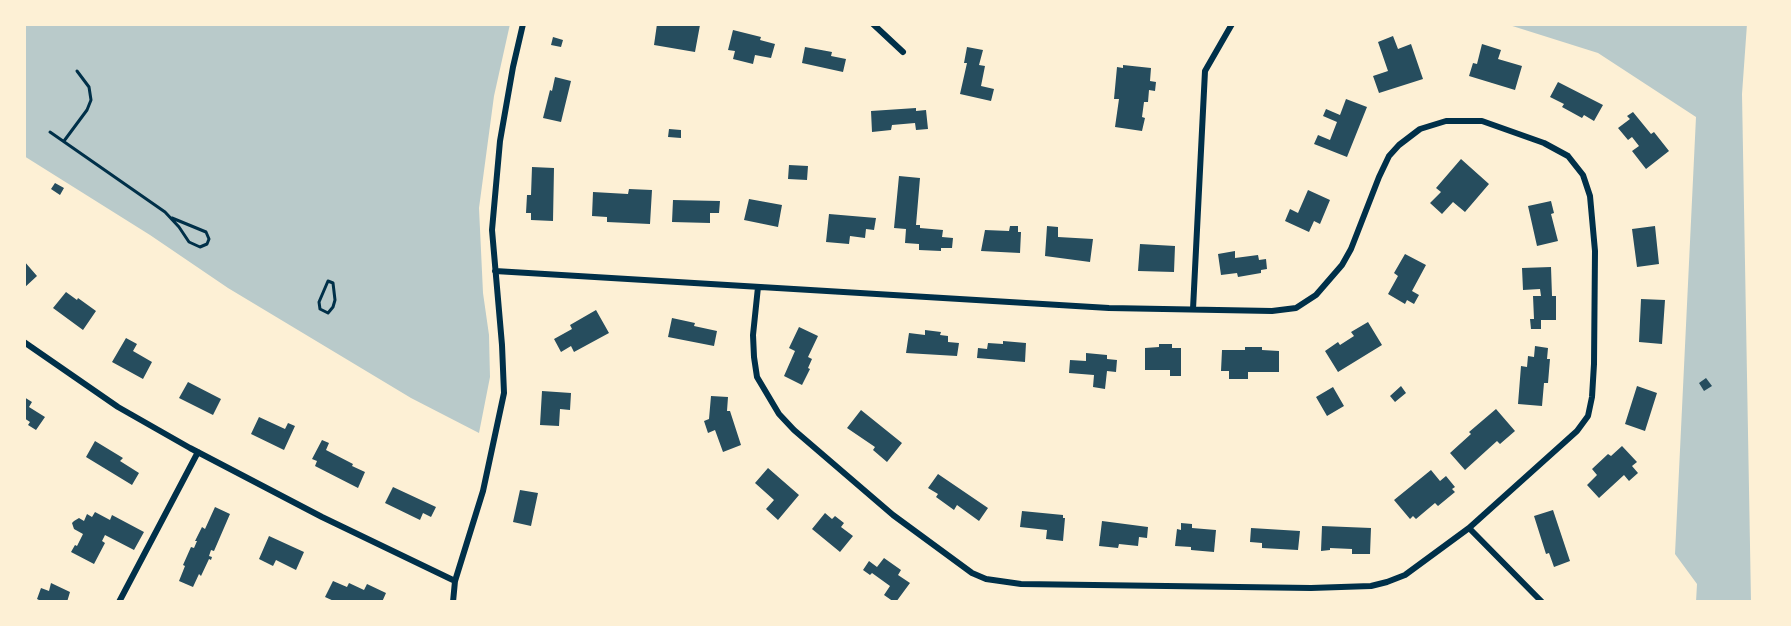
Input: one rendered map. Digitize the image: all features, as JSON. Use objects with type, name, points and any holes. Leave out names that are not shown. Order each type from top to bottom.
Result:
[{"type":"street","points":[[453,602],[455,581],[483,490],[504,393],[492,230],[500,141],[523,24]]},
{"type":"street","points":[[873,24],[903,52]]},
{"type":"street","points":[[1193,309],[1205,71],[1232,24]]},
{"type":"street","points":[[495,271],[1109,308],[1272,311],[1296,308],[1316,295],[1342,265],[1351,249],[1379,177],[1389,156],[1399,145],[1420,129],[1446,121],[1482,121],[1544,143],[1568,156],[1583,176],[1590,196],[1595,251],[1592,397],[1588,416],[1577,430],[1469,528],[1405,575],[1387,582],[1371,586],[1311,588],[1021,584],[986,579],[972,573],[893,515],[794,430],[779,414],[757,377],[753,335],[758,287]]},
{"type":"street","points":[[24,342],[118,407],[198,452],[322,517],[455,581]]},
{"type":"street","points":[[119,602],[198,452]]},
{"type":"street","points":[[1469,528],[1542,602]]},
{"type":"path","points":[[64,141],[87,110],[91,100],[89,87],[77,71]]},
{"type":"path","points":[[50,132],[159,207],[172,218],[189,242],[200,247],[207,244],[209,239],[206,232],[172,218]]},
{"type":"path","points":[[332,281],[334,286],[333,307],[328,313],[322,311],[319,304],[326,284],[332,281]]},
{"type":"shaded area","points":[[24,24],[510,24],[494,96],[479,208],[490,377],[479,433],[411,398],[228,288],[150,235],[24,156]]},
{"type":"shaded area","points":[[1506,24],[1747,24],[1742,94],[1751,602],[1696,602],[1697,584],[1675,554],[1696,117],[1598,53]]},
{"type":"building","points":[[657,24],[700,25],[695,52],[654,45]]},
{"type":"building","points":[[733,30],[761,37],[760,40],[775,44],[771,58],[755,55],[753,64],[733,59],[735,51],[728,50]]},
{"type":"building","points":[[1393,36],[1398,49],[1411,44],[1423,79],[1379,93],[1373,76],[1388,71],[1378,42]]},
{"type":"building","points":[[553,37],[563,40],[561,47],[551,45]]},
{"type":"building","points":[[1482,44],[1501,50],[1498,59],[1522,66],[1515,90],[1469,76],[1473,63],[1477,64]]},
{"type":"building","points":[[805,47],[832,52],[831,56],[846,59],[843,72],[802,63]]},
{"type":"building","points":[[967,47],[983,50],[979,65],[985,66],[981,86],[994,89],[991,101],[960,94],[967,63],[964,63]]},
{"type":"building","points":[[1123,65],[1151,68],[1150,81],[1156,82],[1155,91],[1149,90],[1148,102],[1144,102],[1142,117],[1145,118],[1142,131],[1115,127],[1119,99],[1114,99],[1117,67],[1123,68]]},
{"type":"building","points":[[555,77],[571,81],[561,122],[543,118]]},
{"type":"building","points":[[1558,82],[1603,105],[1594,121],[1584,115],[1582,118],[1562,107],[1564,104],[1550,97]]},
{"type":"building","points":[[1346,99],[1367,107],[1347,157],[1314,144],[1318,135],[1330,140],[1337,122],[1323,116],[1326,109],[1340,115]]},
{"type":"building","points":[[916,108],[916,111],[926,110],[928,129],[916,130],[915,123],[892,125],[891,130],[872,132],[871,111]]},
{"type":"building","points":[[1633,112],[1651,134],[1654,132],[1669,151],[1646,169],[1632,151],[1639,146],[1632,137],[1628,140],[1618,128],[1630,119],[1627,116]]},
{"type":"building","points":[[669,129],[681,130],[681,138],[668,137]]},
{"type":"building","points":[[1461,159],[1489,184],[1465,212],[1453,202],[1442,214],[1430,203],[1441,192],[1436,188]]},
{"type":"building","points":[[789,165],[808,166],[807,180],[788,179]]},
{"type":"building","points":[[532,167],[554,168],[553,221],[531,220],[531,213],[526,213],[527,195],[531,195]]},
{"type":"building","points":[[899,176],[920,178],[916,225],[920,225],[920,228],[943,230],[942,237],[953,238],[952,248],[941,248],[941,251],[919,250],[919,244],[905,243],[906,229],[894,228]]},
{"type":"building","points":[[55,183],[64,188],[60,195],[51,189]]},
{"type":"building","points":[[629,189],[652,190],[650,224],[607,222],[607,217],[592,216],[593,192],[628,194]]},
{"type":"building","points":[[1308,190],[1330,200],[1320,224],[1314,221],[1309,232],[1285,221],[1290,209],[1298,213]]},
{"type":"building","points":[[749,199],[782,205],[778,227],[744,220]]},
{"type":"building","points":[[673,200],[720,201],[719,213],[710,213],[710,223],[672,222]]},
{"type":"building","points":[[1551,201],[1554,213],[1551,214],[1558,241],[1537,246],[1528,206]]},
{"type":"building","points":[[829,214],[876,218],[874,230],[866,229],[865,238],[850,236],[849,244],[826,242]]},
{"type":"building","points":[[1010,226],[1018,226],[1018,232],[1021,232],[1020,253],[981,251],[985,230],[1009,231]]},
{"type":"building","points":[[1047,226],[1058,227],[1058,237],[1093,239],[1090,262],[1045,256]]},
{"type":"building","points":[[1655,226],[1659,264],[1637,267],[1632,229]]},
{"type":"building","points":[[1140,244],[1175,246],[1174,272],[1138,271]]},
{"type":"building","points":[[1235,251],[1235,258],[1258,255],[1259,260],[1266,259],[1267,269],[1261,270],[1261,273],[1238,277],[1237,273],[1221,275],[1218,254]]},
{"type":"building","points":[[1405,254],[1426,265],[1412,291],[1419,295],[1414,304],[1407,300],[1405,304],[1388,294],[1398,276],[1394,273]]},
{"type":"building","points":[[24,261],[37,276],[24,288]]},
{"type":"building","points":[[1551,267],[1552,296],[1556,296],[1556,320],[1541,320],[1541,329],[1531,329],[1530,319],[1534,319],[1533,296],[1541,296],[1540,289],[1523,290],[1522,268]]},
{"type":"building","points":[[66,292],[96,311],[83,330],[53,308]]},
{"type":"building","points":[[1641,299],[1665,300],[1662,344],[1639,342]]},
{"type":"building","points":[[596,310],[609,333],[574,352],[571,346],[561,352],[554,339],[572,329],[570,325]]},
{"type":"building","points":[[672,318],[717,331],[714,346],[668,337]]},
{"type":"building","points":[[1368,322],[1382,345],[1338,372],[1325,351],[1338,342],[1340,345],[1354,336],[1351,332]]},
{"type":"building","points":[[799,327],[818,336],[808,357],[812,359],[808,368],[810,369],[802,385],[784,376],[795,351],[789,348]]},
{"type":"building","points":[[925,330],[941,332],[940,335],[948,336],[948,342],[959,343],[957,356],[906,353],[909,333],[925,335]]},
{"type":"building","points":[[126,338],[137,344],[133,351],[152,362],[143,379],[112,362]]},
{"type":"building","points":[[1003,341],[1026,343],[1025,362],[977,358],[978,348],[987,349],[988,343],[1003,344]]},
{"type":"building","points":[[1159,344],[1172,344],[1172,348],[1181,348],[1181,376],[1170,376],[1170,370],[1145,370],[1145,348],[1159,347]]},
{"type":"building","points":[[1535,346],[1548,348],[1547,359],[1550,359],[1548,383],[1544,383],[1542,406],[1518,404],[1521,366],[1527,367],[1528,356],[1534,357]]},
{"type":"building","points":[[1245,347],[1262,347],[1262,350],[1279,351],[1279,372],[1248,372],[1248,379],[1229,379],[1229,371],[1221,371],[1222,350],[1245,350]]},
{"type":"building","points":[[1086,353],[1107,355],[1107,359],[1117,360],[1116,372],[1107,371],[1105,389],[1093,387],[1094,375],[1069,373],[1070,360],[1086,361]]},
{"type":"building","points":[[1706,378],[1712,386],[1704,391],[1699,383]]},
{"type":"building","points":[[188,382],[221,399],[213,415],[179,398]]},
{"type":"building","points":[[1401,386],[1406,393],[1395,402],[1390,396]]},
{"type":"building","points":[[1637,386],[1657,393],[1645,431],[1625,424]]},
{"type":"building","points":[[1333,387],[1344,406],[1327,416],[1316,397]]},
{"type":"building","points":[[542,391],[571,393],[570,410],[560,409],[559,426],[540,425]]},
{"type":"building","points":[[711,396],[728,397],[727,411],[730,411],[741,445],[723,452],[715,430],[708,433],[704,421],[709,419]]},
{"type":"building","points":[[24,397],[32,402],[29,407],[45,417],[36,430],[28,425],[30,422],[24,418]]},
{"type":"building","points":[[1496,409],[1515,431],[1500,444],[1497,441],[1465,470],[1450,453],[1471,434],[1469,432]]},
{"type":"building","points":[[861,410],[902,443],[887,462],[873,450],[875,447],[847,428]]},
{"type":"building","points":[[259,417],[285,429],[288,423],[295,426],[284,450],[251,434]]},
{"type":"building","points":[[322,440],[329,443],[326,450],[365,472],[358,488],[315,466],[317,461],[312,459]]},
{"type":"building","points":[[95,441],[123,458],[120,461],[139,473],[132,485],[86,457]]},
{"type":"building","points":[[1622,446],[1637,462],[1632,466],[1638,473],[1629,481],[1624,475],[1599,498],[1587,485],[1597,475],[1592,469],[1608,454],[1611,456]]},
{"type":"building","points":[[768,468],[799,495],[778,520],[766,509],[774,500],[755,483]]},
{"type":"building","points":[[1431,470],[1440,481],[1446,476],[1455,487],[1452,489],[1455,492],[1438,506],[1435,503],[1416,519],[1413,516],[1410,519],[1394,500]]},
{"type":"building","points":[[938,474],[988,508],[979,521],[957,505],[954,510],[936,497],[938,494],[928,488]]},
{"type":"building","points":[[393,487],[436,507],[431,517],[423,513],[420,520],[385,503]]},
{"type":"building","points":[[520,490],[538,493],[531,526],[513,522]]},
{"type":"building","points":[[215,507],[230,514],[214,551],[211,550],[209,556],[212,557],[211,560],[209,559],[201,576],[199,574],[193,587],[179,581],[185,566],[183,565],[191,547],[194,548],[202,527],[205,529]]},
{"type":"building","points":[[1553,510],[1570,561],[1554,567],[1549,553],[1546,554],[1534,516]]},
{"type":"building","points":[[1022,511],[1063,515],[1065,518],[1063,541],[1046,539],[1047,530],[1020,527]]},
{"type":"building","points":[[95,512],[110,520],[112,515],[144,532],[134,550],[105,535],[102,541],[105,543],[94,564],[71,552],[83,534],[74,529],[72,523],[79,518],[84,521],[87,514],[92,517]]},
{"type":"building","points":[[825,513],[832,519],[835,516],[844,523],[841,527],[853,536],[840,552],[812,529]]},
{"type":"building","points":[[1102,521],[1148,527],[1147,538],[1139,537],[1138,546],[1119,544],[1118,548],[1099,546]]},
{"type":"building","points":[[1181,523],[1192,524],[1192,528],[1216,530],[1214,552],[1175,546],[1177,529],[1181,530]]},
{"type":"building","points":[[1322,526],[1371,528],[1370,554],[1352,554],[1352,549],[1330,548],[1330,550],[1321,551]]},
{"type":"building","points":[[1251,528],[1300,531],[1298,550],[1262,548],[1262,543],[1250,542]]},
{"type":"building","points":[[269,536],[304,552],[296,570],[276,560],[273,566],[259,559]]},
{"type":"building","points":[[884,558],[901,570],[898,575],[910,583],[896,602],[884,595],[890,586],[872,573],[870,575],[863,570],[869,561],[877,567]]},
{"type":"building","points":[[333,581],[347,587],[349,583],[364,590],[367,584],[386,593],[382,602],[336,602],[325,597]]},
{"type":"building","points":[[51,583],[70,592],[67,602],[43,602],[37,599],[41,588],[49,591]]}]
